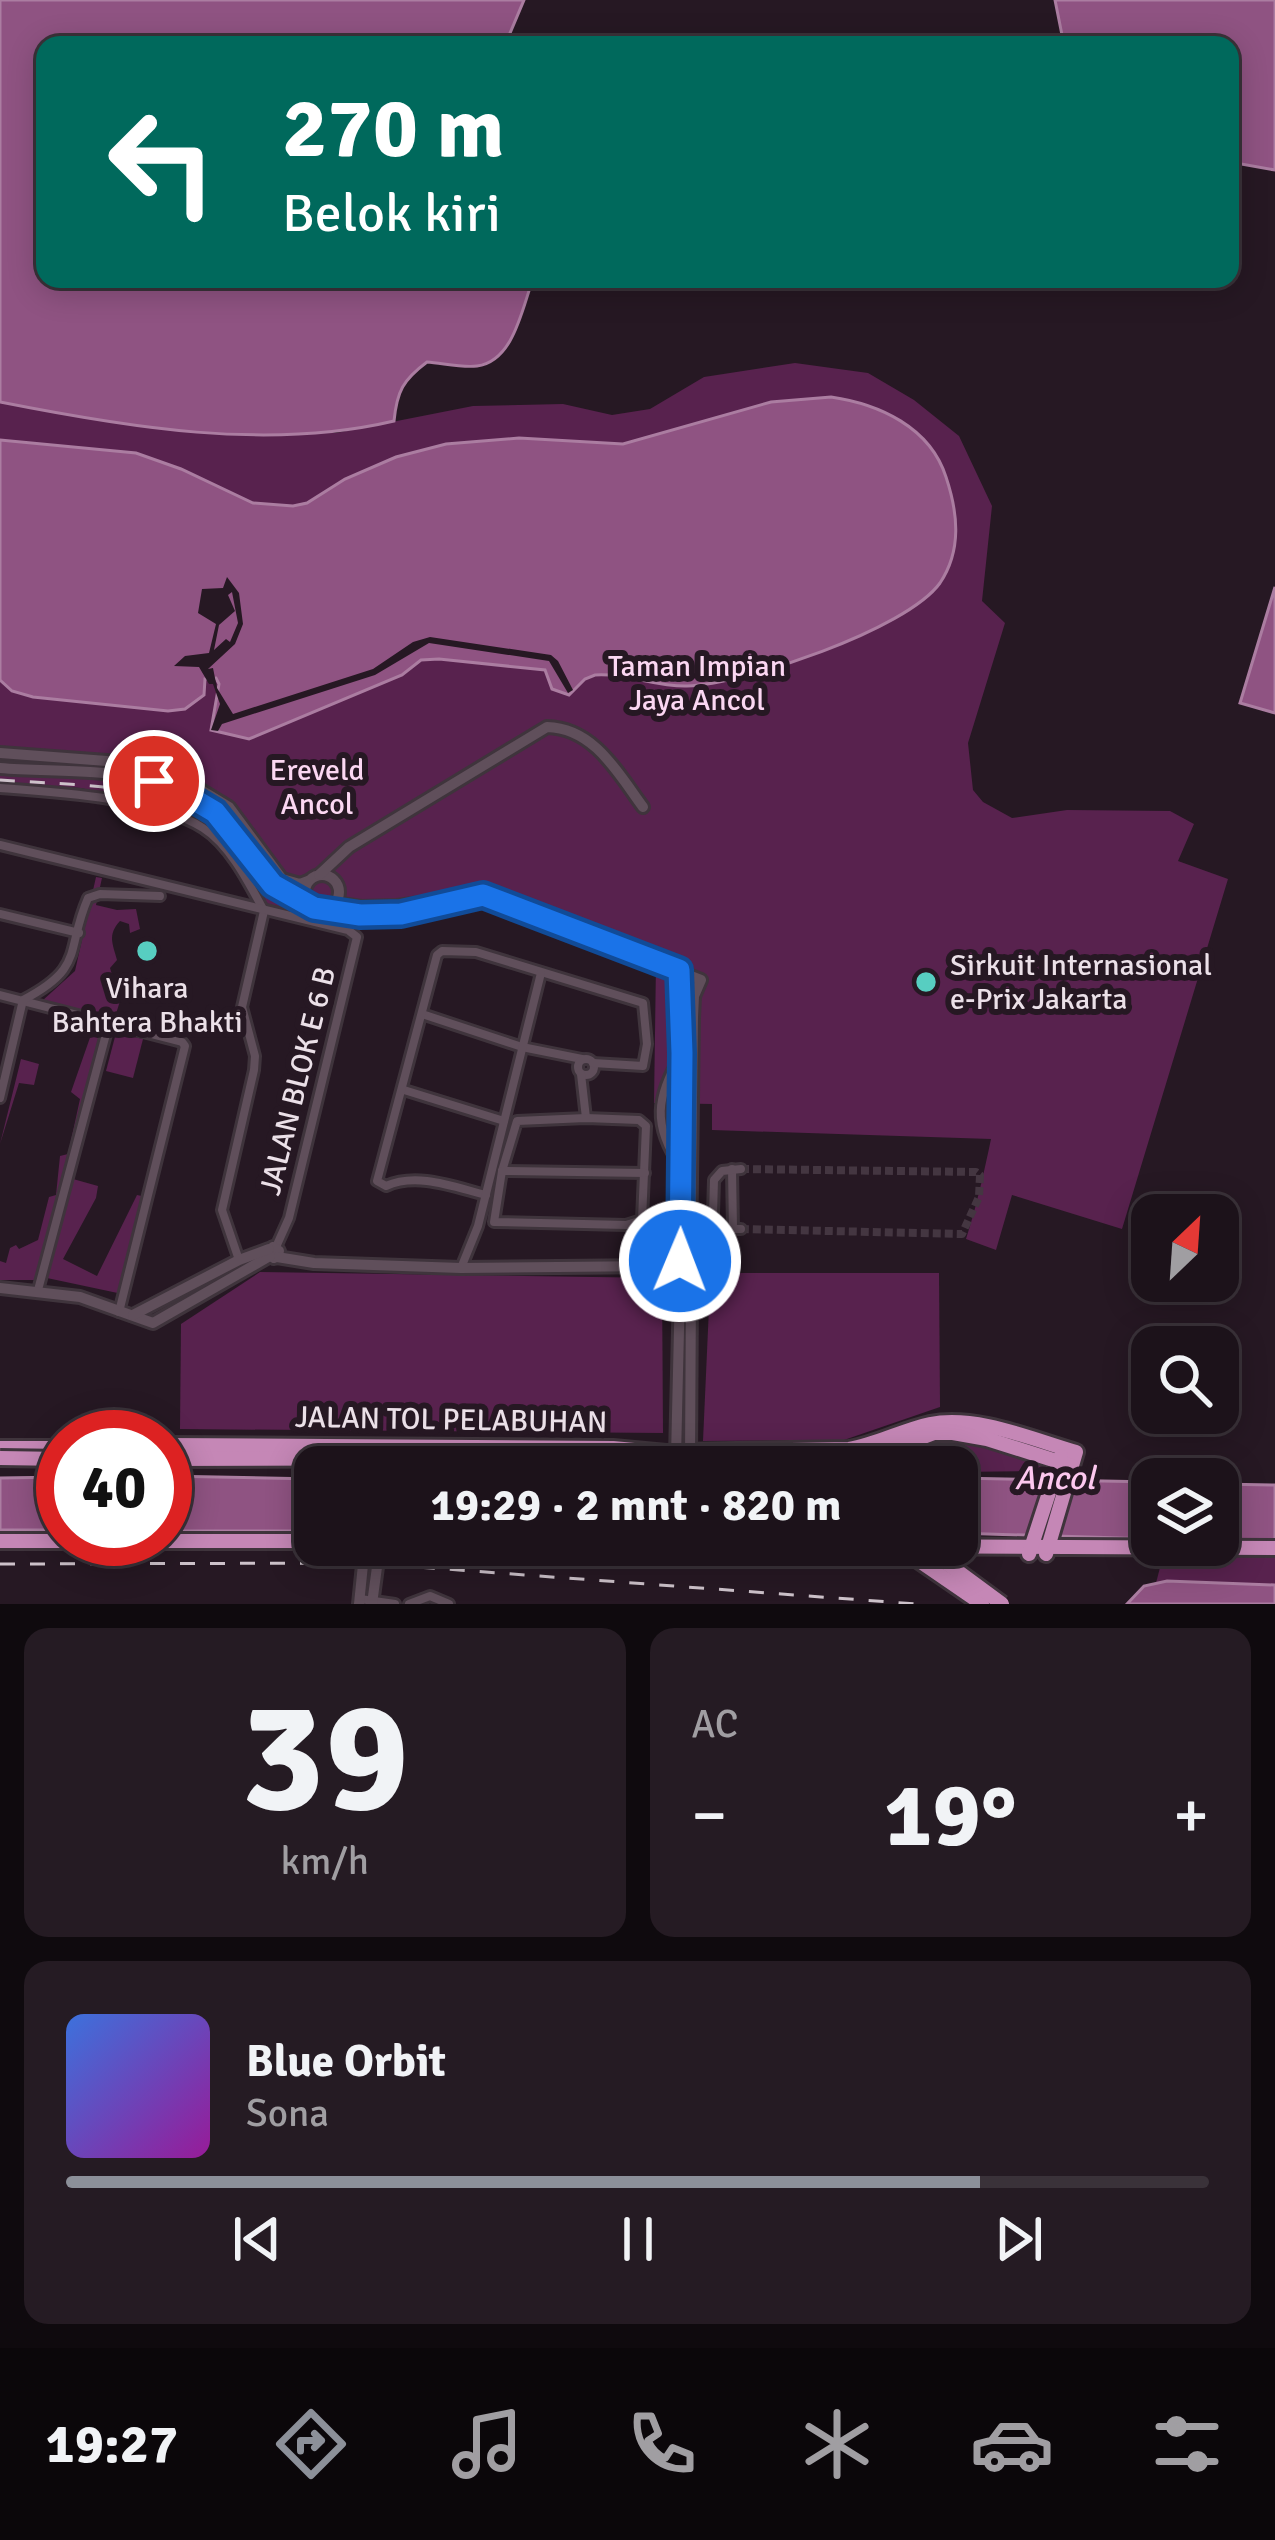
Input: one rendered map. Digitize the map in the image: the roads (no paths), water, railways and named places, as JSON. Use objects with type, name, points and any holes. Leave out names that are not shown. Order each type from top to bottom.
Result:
[{"type":"highway","points":[[900,1446],[934,1433],[972,1430],[1063,1467],[1040,1547]]},
{"type":"highway","name":"JALAN TOL PELABUHAN","points":[[192,1446],[294,1447]]},
{"type":"highway","points":[[192,1447],[294,1449]]},
{"type":"highway","points":[[0,1452],[36,1449]]},
{"type":"highway","points":[[0,1452],[36,1457]]},
{"type":"highway","name":"JALAN TOL PELABUHAN","points":[[192,1461],[294,1460]]},
{"type":"highway","points":[[0,1541],[294,1541]]},
{"type":"highway","points":[[978,1547],[1275,1553]]},
{"type":"highway","points":[[927,1566],[982,1604]]},
{"type":"highway","points":[[950,1566],[1002,1604]]},
{"type":"street","points":[[310,904],[305,893],[350,847],[547,727],[572,731],[597,747],[642,808]]},
{"type":"street","points":[[0,753],[172,770],[229,807],[282,879],[300,884],[319,877]]},
{"type":"street","points":[[78,774],[79,760]]},
{"type":"street","points":[[0,768],[166,783],[215,812],[273,885],[310,904],[397,906],[483,895],[701,980],[687,1017],[682,1053],[682,1168],[689,1262],[700,1277],[686,1288],[680,1446]]},
{"type":"street","points":[[0,788],[84,796],[155,810],[202,827],[244,875],[264,910],[242,1006],[254,1070],[222,1210],[239,1260]]},
{"type":"street","points":[[0,844],[264,910]]},
{"type":"street","points":[[319,877],[340,890],[330,906]]},
{"type":"street","points":[[23,1000],[62,975],[74,953],[90,896],[160,896]]},
{"type":"street","name":"JALAN BLOK E 6 B","points":[[264,910],[348,929],[358,944],[289,1218],[273,1252]]},
{"type":"street","points":[[0,914],[79,932]]},
{"type":"street","points":[[422,1014],[522,1047],[639,1069],[647,1043],[643,1003],[476,952],[442,951],[436,958],[377,1181],[382,1186],[398,1180],[431,1181],[486,1195]]},
{"type":"street","points":[[679,970],[687,1017],[689,1262]]},
{"type":"street","points":[[461,1268],[486,1195],[541,973]]},
{"type":"street","points":[[0,995],[182,1042],[184,1051],[124,1315]]},
{"type":"street","points":[[0,1098],[23,1000]]},
{"type":"street","points":[[38,1290],[110,1023]]},
{"type":"street","points":[[682,1053],[665,1082],[661,1122],[664,1142],[682,1168]]},
{"type":"street","points":[[582,1059],[578,1064],[585,1074],[586,1118]]},
{"type":"street","points":[[585,1074],[593,1063]]},
{"type":"street","points":[[404,1090],[504,1121]]},
{"type":"street","points":[[519,1119],[639,1120],[646,1126],[642,1220],[605,1225],[496,1223],[502,1172],[519,1119]]},
{"type":"street","points":[[671,1272],[712,1248],[737,1229],[737,1169],[722,1171],[714,1180],[712,1248]]},
{"type":"street","points":[[502,1172],[645,1172]]},
{"type":"street","points":[[199,1287],[273,1252]]},
{"type":"street","points":[[0,1288],[80,1297],[153,1324],[239,1260],[273,1252],[314,1263],[461,1268],[657,1266],[671,1272]]},
{"type":"street","points":[[671,1272],[673,1282],[686,1288]]},
{"type":"street","points":[[365,1566],[366,1602]]},
{"type":"street","points":[[366,1602],[375,1566]]},
{"type":"street","points":[[409,1604],[430,1596],[449,1604]]},
{"type":"street","points":[[366,1602],[395,1604]]},
{"type":"tunnel","points":[[741,1169],[980,1175],[979,1197],[962,1234],[741,1229]]},
{"type":"railway","points":[[0,780],[109,788],[190,804],[213,818],[274,890],[300,905],[353,918]]},
{"type":"railway","points":[[0,1564],[364,1563],[916,1604]]},
{"type":"place","name":"Vihara Bahtera Bhakti","points":[[147,951]]},
{"type":"place","name":"Sirkuit Internasional e-Prix Jakarta","points":[[926,982]]},
{"type":"park label","name":"Taman Impian Jaya Ancol","points":[[697,683]]},
{"type":"park label","name":"Ereveld Ancol","points":[[317,787]]},
{"type":"water label","name":"Ancol","points":[[1055,1478]]}]
